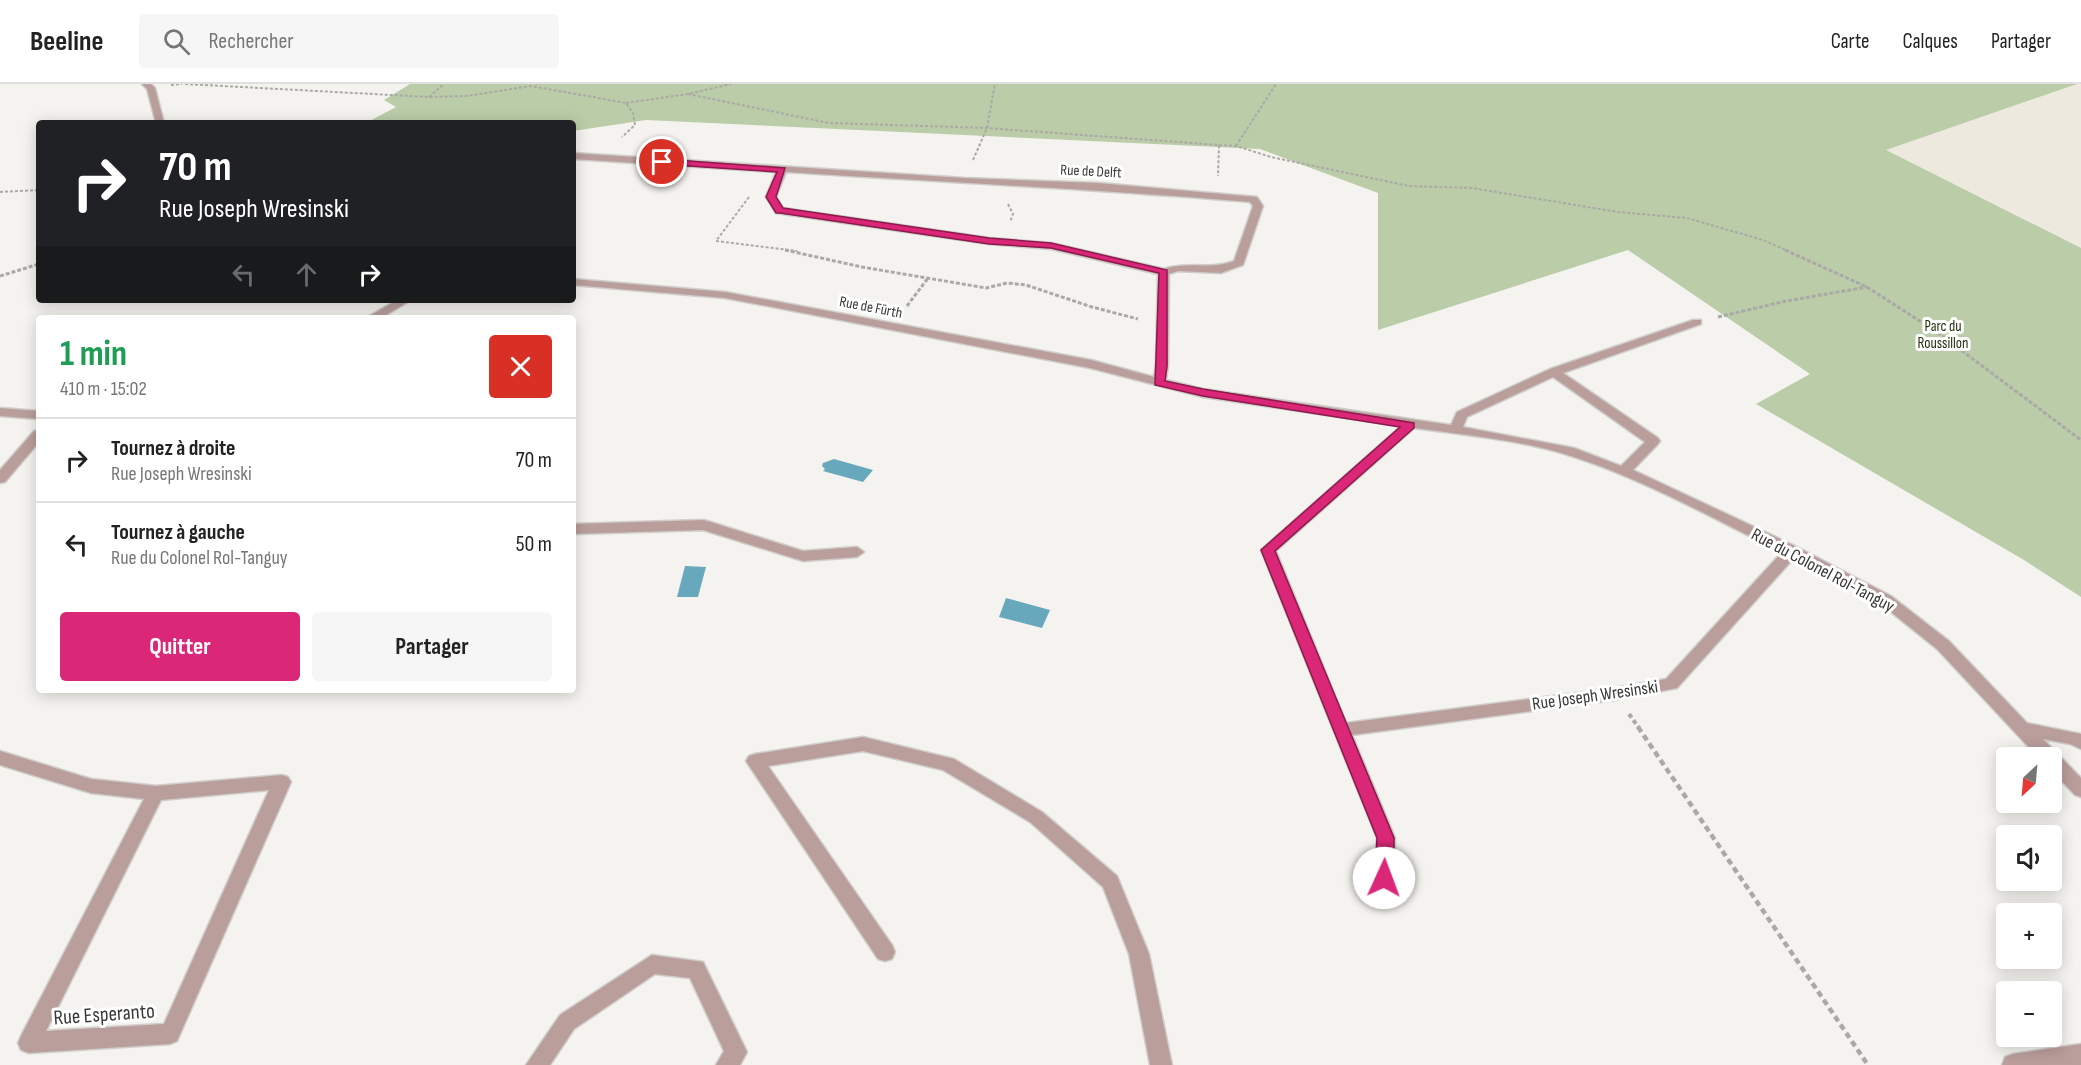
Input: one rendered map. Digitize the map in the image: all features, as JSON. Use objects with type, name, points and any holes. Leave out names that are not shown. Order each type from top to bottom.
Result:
[{"type":"street","points":[[146,84],[151,88],[159,120]]},
{"type":"street","name":"Rue de Delft","points":[[576,156],[782,170],[1098,186],[1253,199],[1258,206],[1239,263],[1221,270],[1177,268],[1164,272]]},
{"type":"street","points":[[782,170],[771,197],[780,211],[989,241],[1051,246],[1164,272],[1159,383]]},
{"type":"street","name":"Rue de Fürth","points":[[576,282],[725,295],[1091,364],[1159,383]]},
{"type":"street","points":[[378,315],[400,303]]},
{"type":"street","points":[[1455,431],[1462,415],[1554,372],[1697,322]]},
{"type":"street","points":[[1554,372],[1653,441],[1623,472]]},
{"type":"street","name":"Rue du Colonel Rol-Tanguy","points":[[1159,383],[1203,393],[1504,437],[1574,452],[1623,472],[1792,551],[1886,600],[1943,645],[2040,747]]},
{"type":"street","points":[[0,412],[36,415]]},
{"type":"street","points":[[1384,878],[1386,838],[1268,550],[1410,425]]},
{"type":"street","points":[[0,479],[36,437]]},
{"type":"street","points":[[576,529],[704,525],[803,556],[857,552]]},
{"type":"street","name":"Rue Joseph Wresinski","points":[[1341,730],[1615,694],[1671,684],[1792,551]]},
{"type":"street","points":[[2023,729],[2074,738],[2081,742]]},
{"type":"street","points":[[885,952],[755,761],[863,744],[948,764],[1036,817],[1110,882],[1139,954],[1161,1065]]},
{"type":"street","name":"Rue Esperanto","points":[[0,758],[91,786],[156,793],[282,782],[170,1034],[29,1043],[156,793]]},
{"type":"street","name":"Rue du Colonel Rol-Tanguy","points":[[2062,770],[2081,790]]},
{"type":"street","points":[[537,1065],[567,1022],[652,964],[696,969],[736,1052],[727,1065]]},
{"type":"street","points":[[2013,1065],[2081,1055]]},
{"type":"path","points":[[185,84],[429,97],[466,96],[531,85],[626,103],[688,94],[731,84]]},
{"type":"path","points":[[429,97],[444,84]]},
{"type":"path","points":[[987,128],[995,84]]},
{"type":"path","points":[[1236,146],[1276,84]]},
{"type":"path","points":[[688,94],[829,123],[987,128],[1236,146],[1271,157],[1409,186],[1472,188],[1618,212],[1687,218],[1763,240],[1867,287],[1937,332],[2081,440]]},
{"type":"path","points":[[598,157],[635,125],[633,113],[626,103]]},
{"type":"path","points":[[1218,195],[1219,145]]},
{"type":"path","points":[[769,169],[716,241],[803,252],[861,267],[986,288],[1007,283],[1026,285],[1134,319],[1163,321]]},
{"type":"path","points":[[0,192],[36,190]]},
{"type":"path","points":[[0,276],[36,265]]},
{"type":"path","points":[[891,326],[928,278]]},
{"type":"path","points":[[1697,322],[1786,301],[1867,287]]},
{"type":"path","points":[[1615,694],[1868,1065]]},
{"type":"shaded area","points":[[2081,84],[2081,248],[1885,150]]},
{"type":"green space","name":"Parc du Roussillon","points":[[410,84],[2077,84],[1886,150],[2081,248],[2081,597],[2024,560],[1756,404],[1810,374],[1628,250],[1378,330],[1378,193],[1260,149],[646,120],[576,131],[576,120],[372,120],[396,107],[384,100]]},
{"type":"water","points":[[834,459],[873,470],[863,482],[823,471],[825,469],[822,466],[823,463]]},
{"type":"water","points":[[685,566],[706,567],[698,597],[677,597]]},
{"type":"water","points":[[1006,598],[1050,610],[1042,628],[999,617]]},
{"type":"route","points":[[662,162],[782,170],[771,197],[780,211],[989,241],[1051,246],[1164,272],[1162,366],[1159,383],[1203,393],[1410,425],[1268,550],[1386,838],[1384,878]]}]
